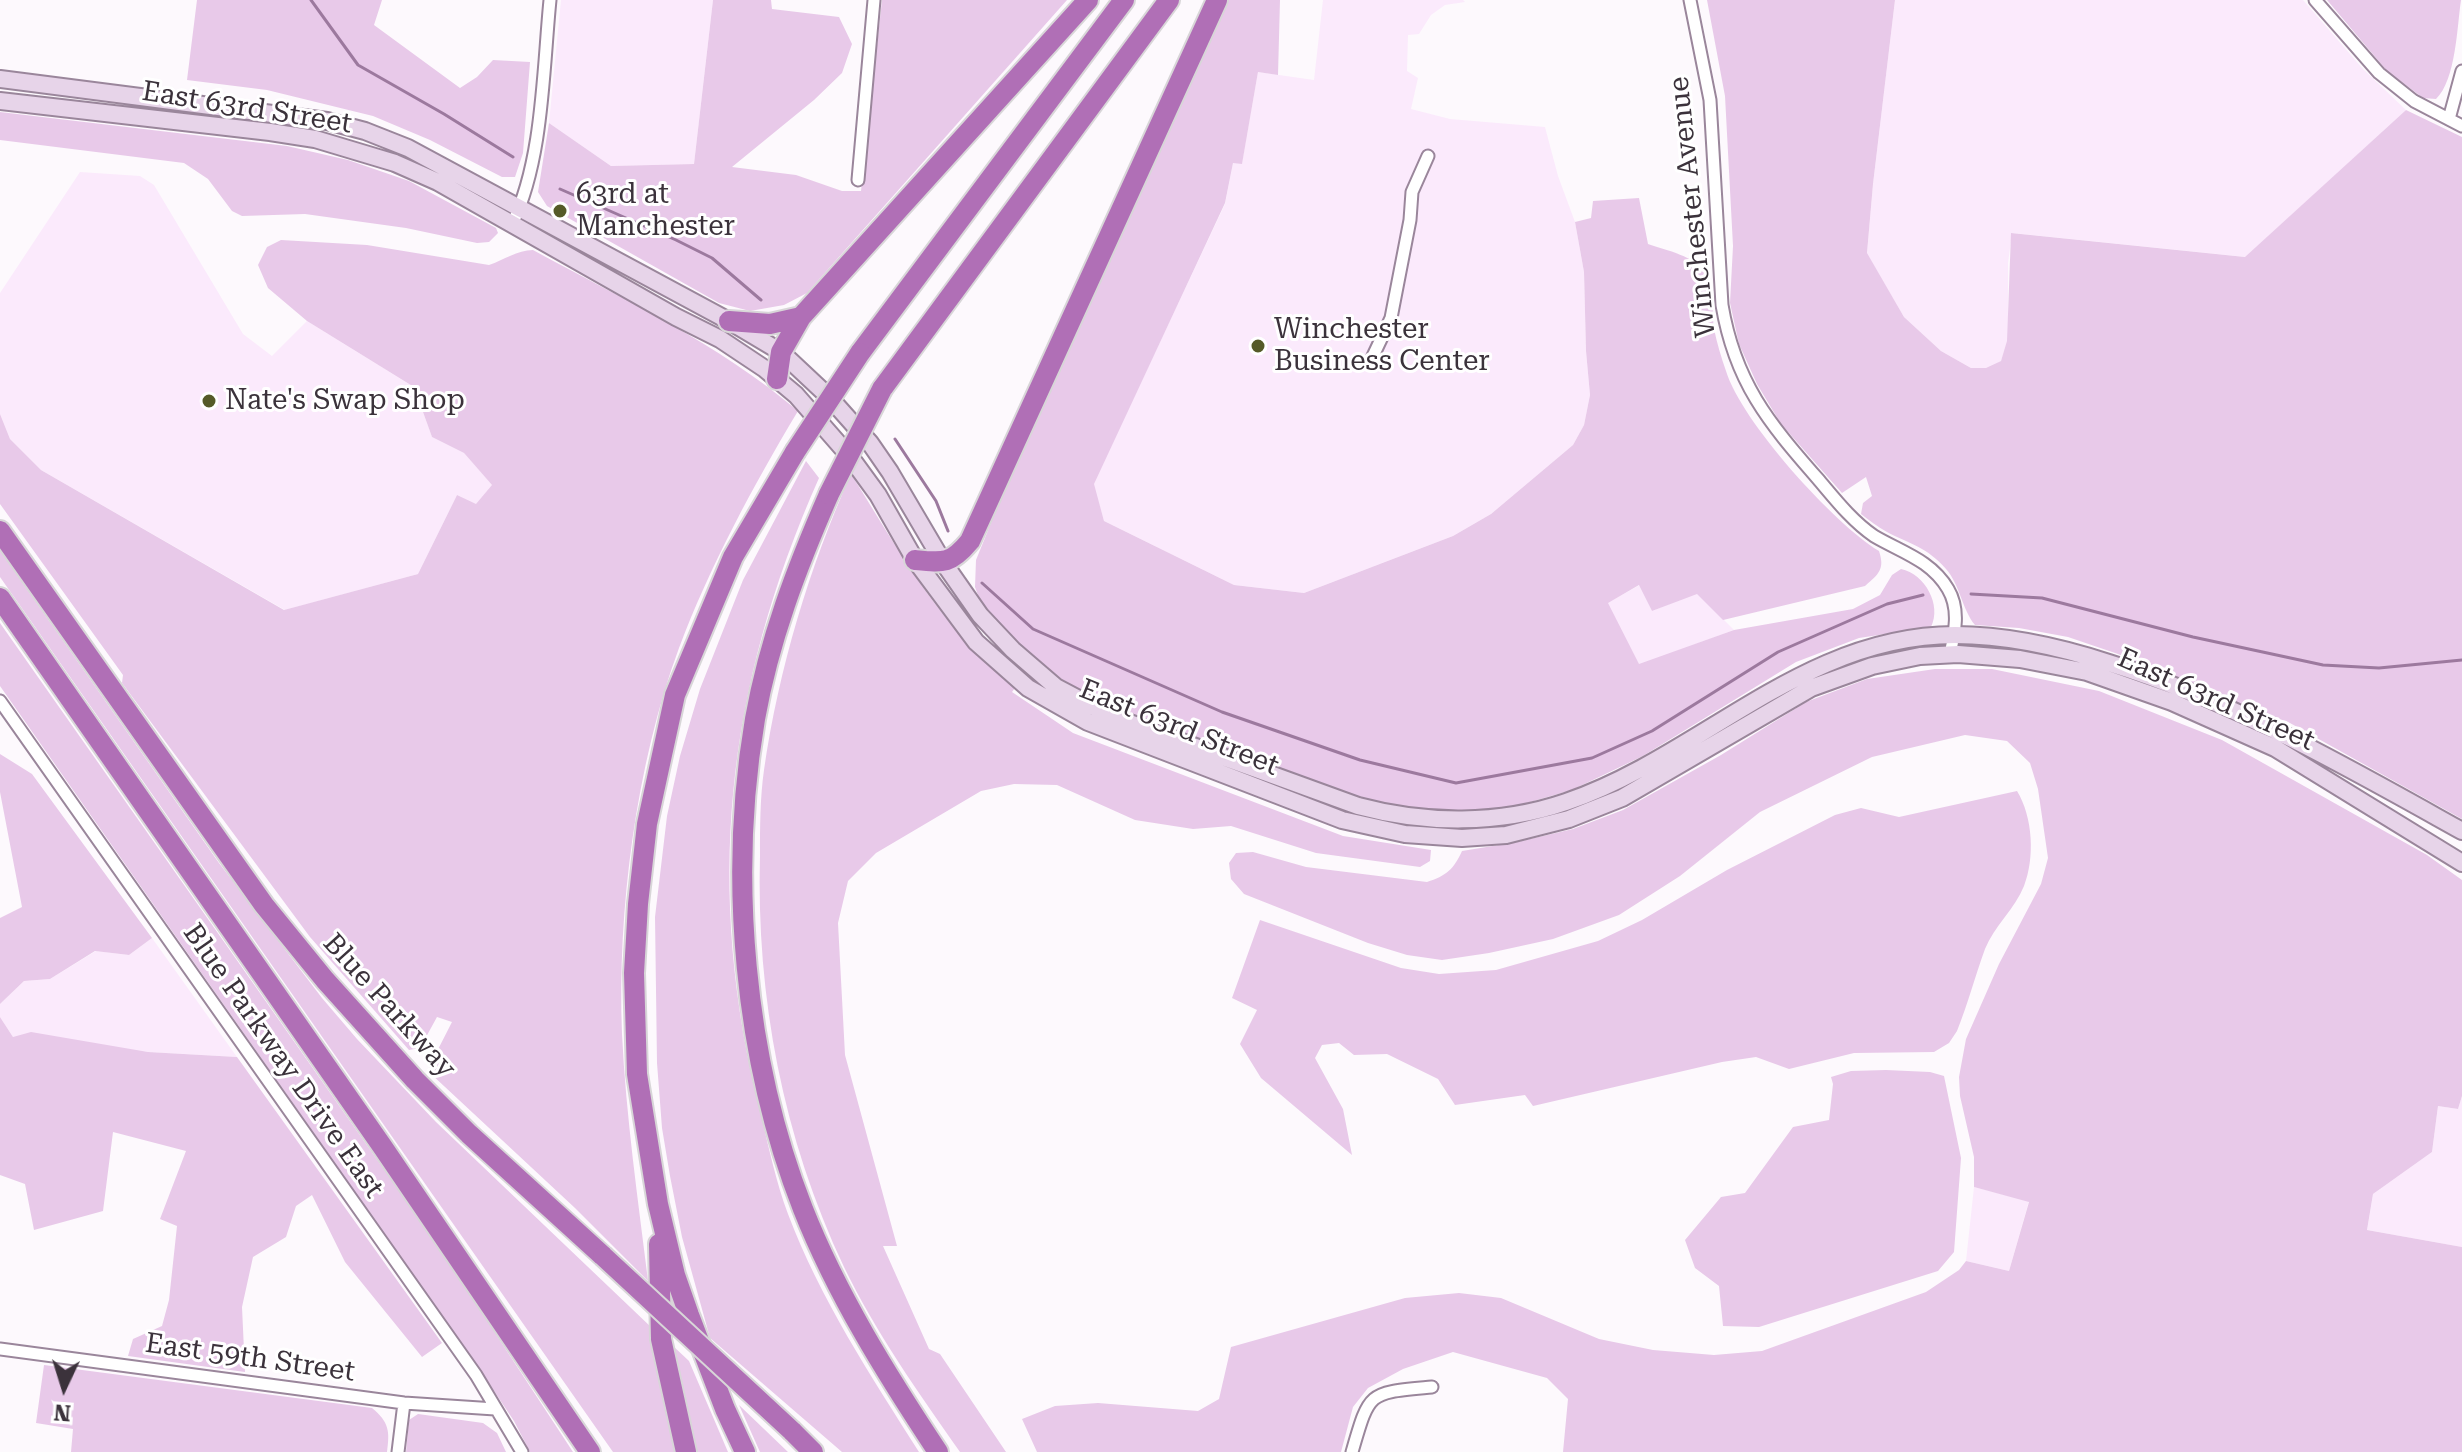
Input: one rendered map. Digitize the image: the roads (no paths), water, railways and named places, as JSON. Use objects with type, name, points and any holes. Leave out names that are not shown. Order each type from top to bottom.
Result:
[{"type":"highway","points":[[777,379],[781,352],[801,317],[1088,0]]},
{"type":"highway","points":[[745,1452],[684,1302],[658,1204],[637,1074],[634,973],[638,904],[647,824],[675,695],[733,557],[795,452],[860,353],[1124,0]]},
{"type":"highway","points":[[938,1452],[887,1374],[831,1272],[802,1207],[761,1063],[744,924],[743,851],[755,718],[794,574],[829,494],[882,389],[1169,0]]},
{"type":"highway","points":[[915,560],[943,562],[958,556],[970,541],[1217,0]]},
{"type":"highway","points":[[729,321],[770,324],[801,317]]},
{"type":"highway","name":"Blue Parkway","points":[[0,531],[264,905],[371,1033],[425,1091],[813,1452]]},
{"type":"highway","points":[[0,598],[391,1159],[590,1452]]},
{"type":"highway","points":[[658,1204],[661,1339],[686,1452]]},
{"type":"main road","name":"East 63rd Street","points":[[0,79],[327,121],[365,131],[408,148],[520,207],[781,352],[829,397],[870,443],[943,562],[980,615],[1013,650],[1056,687],[1113,717],[1358,806],[1429,820],[1502,817],[1566,802],[1653,761],[1823,663],[1885,644],[1954,635],[2015,640],[2073,652],[2169,681],[2256,720],[2462,831]]},
{"type":"main road","name":"East 63rd Street","points":[[0,101],[315,139],[395,163],[438,182],[720,339],[777,379],[816,417],[851,458],[878,495],[915,560],[976,642],[1028,688],[1088,722],[1342,820],[1405,834],[1462,838],[1506,835],[1569,819],[1622,798],[1811,688],[1872,666],[1920,656],[1950,654],[2020,659],[2087,672],[2172,702],[2275,748],[2462,863]]},
{"type":"street","points":[[512,224],[520,207],[533,158],[550,0]]},
{"type":"street","points":[[858,180],[874,0]]},
{"type":"street","name":"Winchester Avenue","points":[[1690,0],[1710,100],[1722,305],[1736,363],[1751,394],[1777,432],[1853,519],[1875,536],[1928,565],[1946,585],[1954,599],[1954,635],[1950,654]]},
{"type":"street","points":[[2315,0],[2379,73],[2414,101],[2462,126]]},
{"type":"street","points":[[2449,119],[2462,71]]},
{"type":"street","points":[[1373,356],[1391,318],[1410,220],[1412,192],[1428,156]]},
{"type":"street","name":"Blue Parkway Drive East","points":[[0,701],[476,1375],[522,1452]]},
{"type":"street","name":"East 59th Street","points":[[0,1349],[404,1403],[495,1409]]},
{"type":"street","points":[[1352,1452],[1363,1414],[1371,1400],[1385,1391],[1432,1387]]},
{"type":"street","points":[[398,1452],[404,1403]]},
{"type":"waterway","points":[[311,0],[358,65],[513,157]]},
{"type":"waterway","points":[[560,189],[712,258],[761,300]]},
{"type":"waterway","points":[[895,439],[936,501],[948,531]]},
{"type":"waterway","points":[[982,583],[1033,629],[1222,712],[1360,760],[1456,783],[1592,758],[1652,731],[1778,652],[1887,604],[1923,595]]},
{"type":"waterway","points":[[1971,594],[2042,598],[2193,637],[2323,665],[2379,668],[2462,660]]},
{"type":"place","name":"63rd at Manchester","points":[[560,211]]},
{"type":"place","name":"Winchester Business Center","points":[[1258,346]]},
{"type":"place","name":"Nate's Swap Shop","points":[[209,401]]}]
